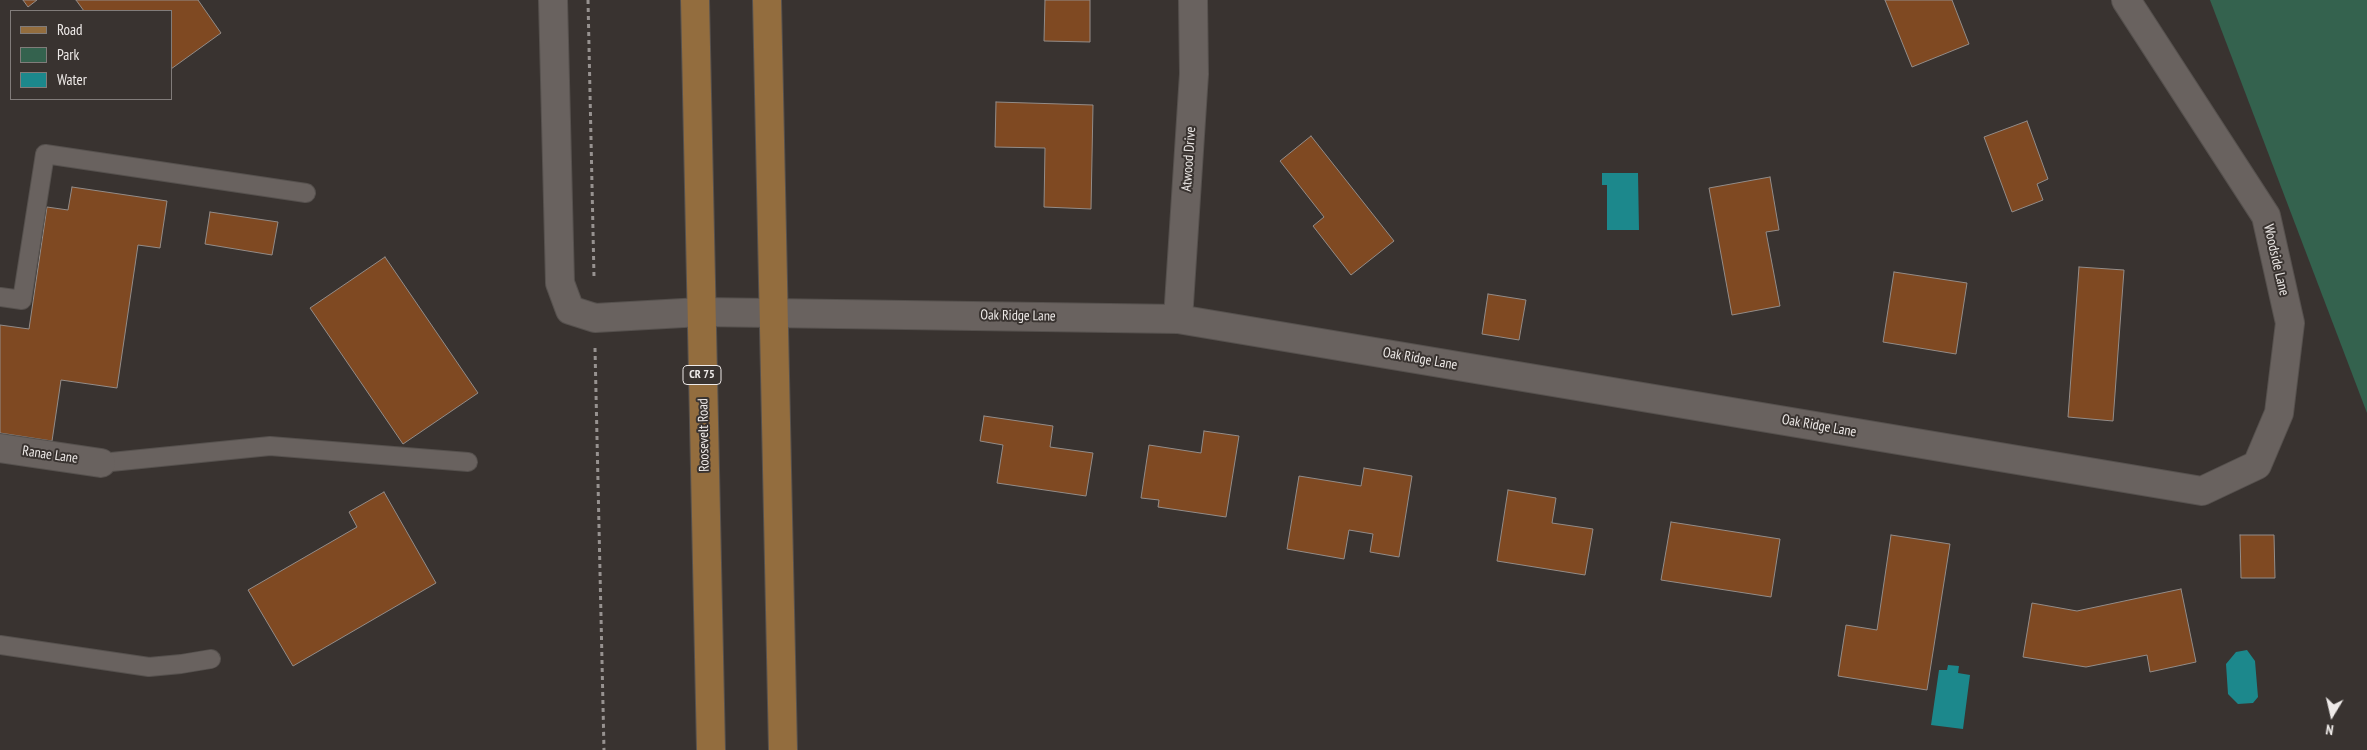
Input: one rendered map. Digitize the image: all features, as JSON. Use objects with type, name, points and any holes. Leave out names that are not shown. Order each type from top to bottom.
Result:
[{"type":"main road","name":"Roosevelt Road","points":[[695,0],[711,750]]},
{"type":"main road","points":[[767,0],[782,750]]},
{"type":"street","points":[[553,0],[560,283],[583,314]]},
{"type":"street","name":"Atwood Drive","points":[[1178,319],[1194,74],[1193,0]]},
{"type":"street","name":"Woodside Lane","points":[[2126,0],[2266,216],[2290,323],[2279,413],[2258,465]]},
{"type":"street","name":"Oak Ridge Lane","points":[[583,314],[701,312],[1178,319],[2202,491],[2258,465]]},
{"type":"street","name":"Ranae Lane","points":[[0,448],[101,463]]},
{"type":"lane","points":[[0,297],[22,300],[45,154],[306,192]]},
{"type":"lane","points":[[101,463],[270,446],[468,462]]},
{"type":"lane","points":[[0,645],[149,667],[211,659]]},
{"type":"path","points":[[588,0],[583,314],[604,750]]},
{"type":"green space","points":[[2210,0],[2367,0],[2367,413]]},
{"type":"water","points":[[1602,173],[1638,173],[1639,230],[1607,230],[1607,185],[1602,185]]},
{"type":"water","points":[[2247,650],[2255,661],[2258,697],[2253,703],[2238,704],[2228,694],[2226,664],[2236,652]]},
{"type":"water","points":[[1948,665],[1959,666],[1958,673],[1970,675],[1963,729],[1931,725],[1939,670],[1947,670]]},
{"type":"building","points":[[23,0],[37,0],[28,7]]},
{"type":"building","points":[[76,0],[198,0],[221,33],[172,68],[172,10],[83,10]]},
{"type":"building","points":[[1045,0],[1090,0],[1090,42],[1044,41]]},
{"type":"building","points":[[1885,0],[1952,0],[1969,44],[1912,67]]},
{"type":"building","points":[[996,102],[1093,105],[1091,209],[1044,207],[1045,148],[995,147]]},
{"type":"building","points":[[2027,121],[2048,179],[2037,184],[2043,200],[2012,212],[1984,137]]},
{"type":"building","points":[[1311,136],[1394,241],[1351,275],[1313,226],[1324,217],[1280,161]]},
{"type":"building","points":[[1770,177],[1779,230],[1766,232],[1780,306],[1732,315],[1709,188]]},
{"type":"building","points":[[72,187],[167,201],[160,248],[138,245],[117,388],[61,380],[52,441],[0,433],[0,325],[29,329],[47,207],[68,210]]},
{"type":"building","points":[[210,212],[278,222],[272,255],[205,244]]},
{"type":"building","points":[[385,257],[478,393],[403,444],[310,308]]},
{"type":"building","points":[[2079,267],[2124,270],[2113,421],[2068,417]]},
{"type":"building","points":[[1894,272],[1967,283],[1956,354],[1883,342]]},
{"type":"building","points":[[1488,294],[1526,300],[1519,340],[1482,334]]},
{"type":"building","points":[[984,416],[1053,426],[1050,447],[1093,453],[1086,496],[997,483],[1003,445],[980,441]]},
{"type":"building","points":[[1204,431],[1239,436],[1226,517],[1158,507],[1159,500],[1141,498],[1149,445],[1201,453]]},
{"type":"building","points":[[1364,468],[1412,476],[1399,557],[1370,552],[1373,534],[1349,530],[1344,559],[1287,549],[1299,476],[1361,486]]},
{"type":"building","points":[[1508,490],[1556,498],[1552,523],[1593,529],[1585,575],[1497,561]]},
{"type":"building","points":[[384,492],[436,583],[293,666],[248,590],[357,527],[349,512]]},
{"type":"building","points":[[1671,522],[1780,539],[1771,597],[1661,580]]},
{"type":"building","points":[[1891,535],[1950,544],[1927,690],[1838,676],[1846,625],[1877,630]]},
{"type":"building","points":[[2240,535],[2274,535],[2275,578],[2241,578]]},
{"type":"building","points":[[2181,589],[2196,662],[2150,672],[2147,655],[2086,667],[2023,657],[2032,603],[2077,611]]}]
